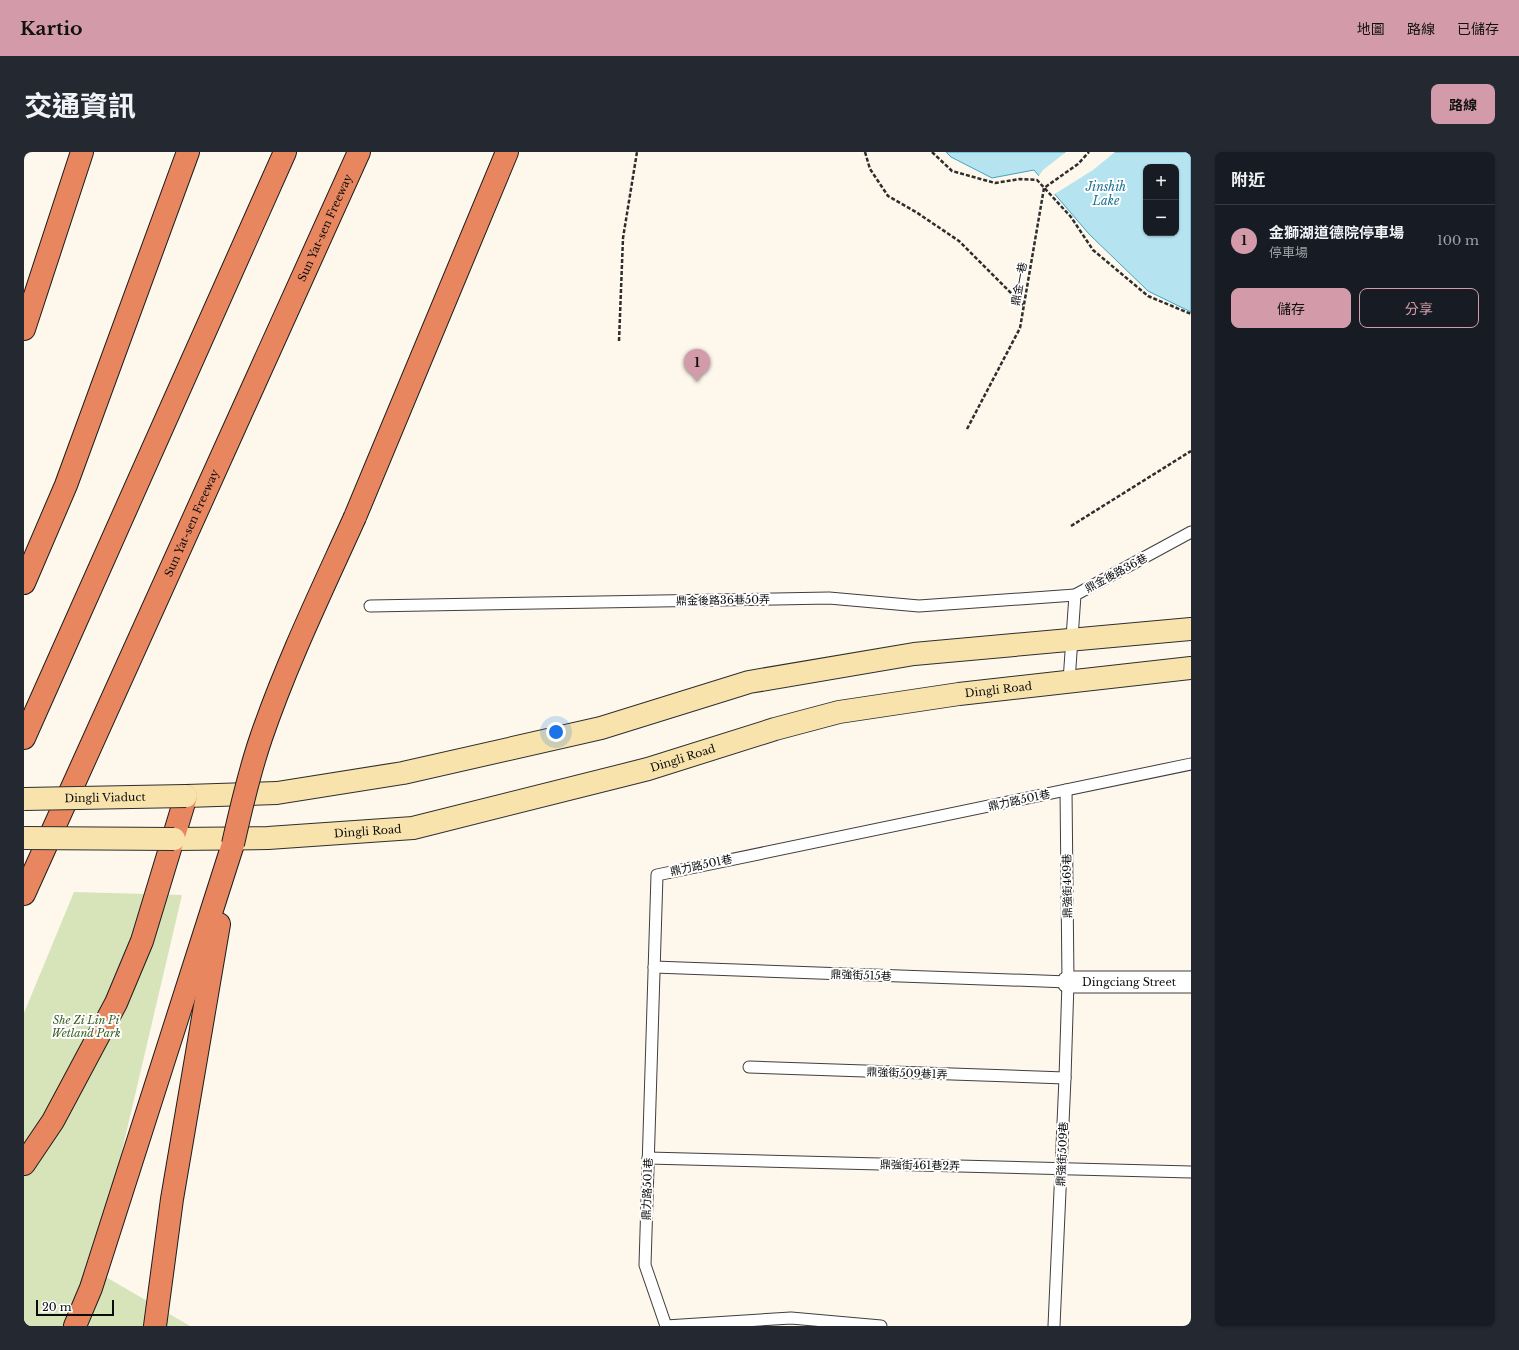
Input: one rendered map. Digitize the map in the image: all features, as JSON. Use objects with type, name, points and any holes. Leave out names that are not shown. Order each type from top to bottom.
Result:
[{"type":"highway","points":[[24,329],[82,152]]},
{"type":"highway","points":[[24,584],[66,485],[188,152]]},
{"type":"highway","points":[[24,738],[285,152]]},
{"type":"highway","name":"Sun Yat-sen Freeway","points":[[24,894],[359,152]]},
{"type":"highway","points":[[155,1326],[172,1198],[233,844],[247,785],[264,730],[298,643],[355,517],[507,152]]},
{"type":"highway","points":[[24,1164],[53,1121],[116,1003],[142,941],[186,796]]},
{"type":"highway","points":[[75,1326],[90,1288],[233,844]]},
{"type":"street","points":[[186,796],[277,793],[403,773],[601,728],[748,682],[914,654],[1191,629]]},
{"type":"street","name":"Dingli Road","points":[[174,839],[268,838],[413,828],[648,770],[775,729],[839,712],[959,694],[1191,668]]},
{"type":"street","name":"Dingli Viaduct","points":[[24,799],[186,796]]},
{"type":"street","points":[[24,838],[174,839]]},
{"type":"street","name":"Dingciang Street","points":[[1068,982],[1191,982]]},
{"type":"lane","name":"鼎金後路36巷","points":[[1069,681],[1075,595],[1191,532]]},
{"type":"lane","name":"鼎金後路36巷50弄","points":[[370,606],[829,598],[919,606],[1075,595]]},
{"type":"lane","name":"鼎力路501巷","points":[[666,1326],[645,1265],[657,874],[1191,764]]},
{"type":"lane","name":"鼎強街469巷","points":[[1066,790],[1068,982]]},
{"type":"lane","name":"鼎強街515巷","points":[[654,967],[1068,982]]},
{"type":"lane","name":"鼎強街509巷","points":[[1054,1326],[1066,1078],[1068,982]]},
{"type":"lane","name":"鼎強街509巷1弄","points":[[749,1067],[1066,1078]]},
{"type":"lane","name":"鼎強街461巷2弄","points":[[648,1158],[1191,1172]]},
{"type":"lane","points":[[666,1326],[791,1318],[881,1326]]},
{"type":"path","points":[[619,341],[623,238],[637,152]]},
{"type":"path","points":[[865,152],[870,169],[888,196],[916,212],[959,241],[1024,306]]},
{"type":"path","points":[[932,152],[952,171],[995,183],[1020,179],[1036,180],[1070,217],[1093,250],[1148,296],[1191,314]]},
{"type":"path","points":[[1044,188],[1078,164],[1089,152]]},
{"type":"path","name":"鼎金一巷","points":[[967,429],[1020,328],[1044,188]]},
{"type":"path","points":[[1071,526],[1191,451]]},
{"type":"green space","name":"She Zi Lin Pi Wetland Park","points":[[74,892],[182,895],[94,1270],[190,1326],[24,1326],[24,1013]]},
{"type":"water","name":"Jinshih Lake","points":[[946,152],[1191,152],[1191,312],[1148,291],[1089,234],[1034,170],[992,178],[951,157]]},
{"type":"pier","points":[[1066,152],[1115,152],[1093,170],[1053,195],[1038,177],[1043,170]]},
{"type":"place","name":"金獅湖道德院停車場","points":[[697,382]]}]
